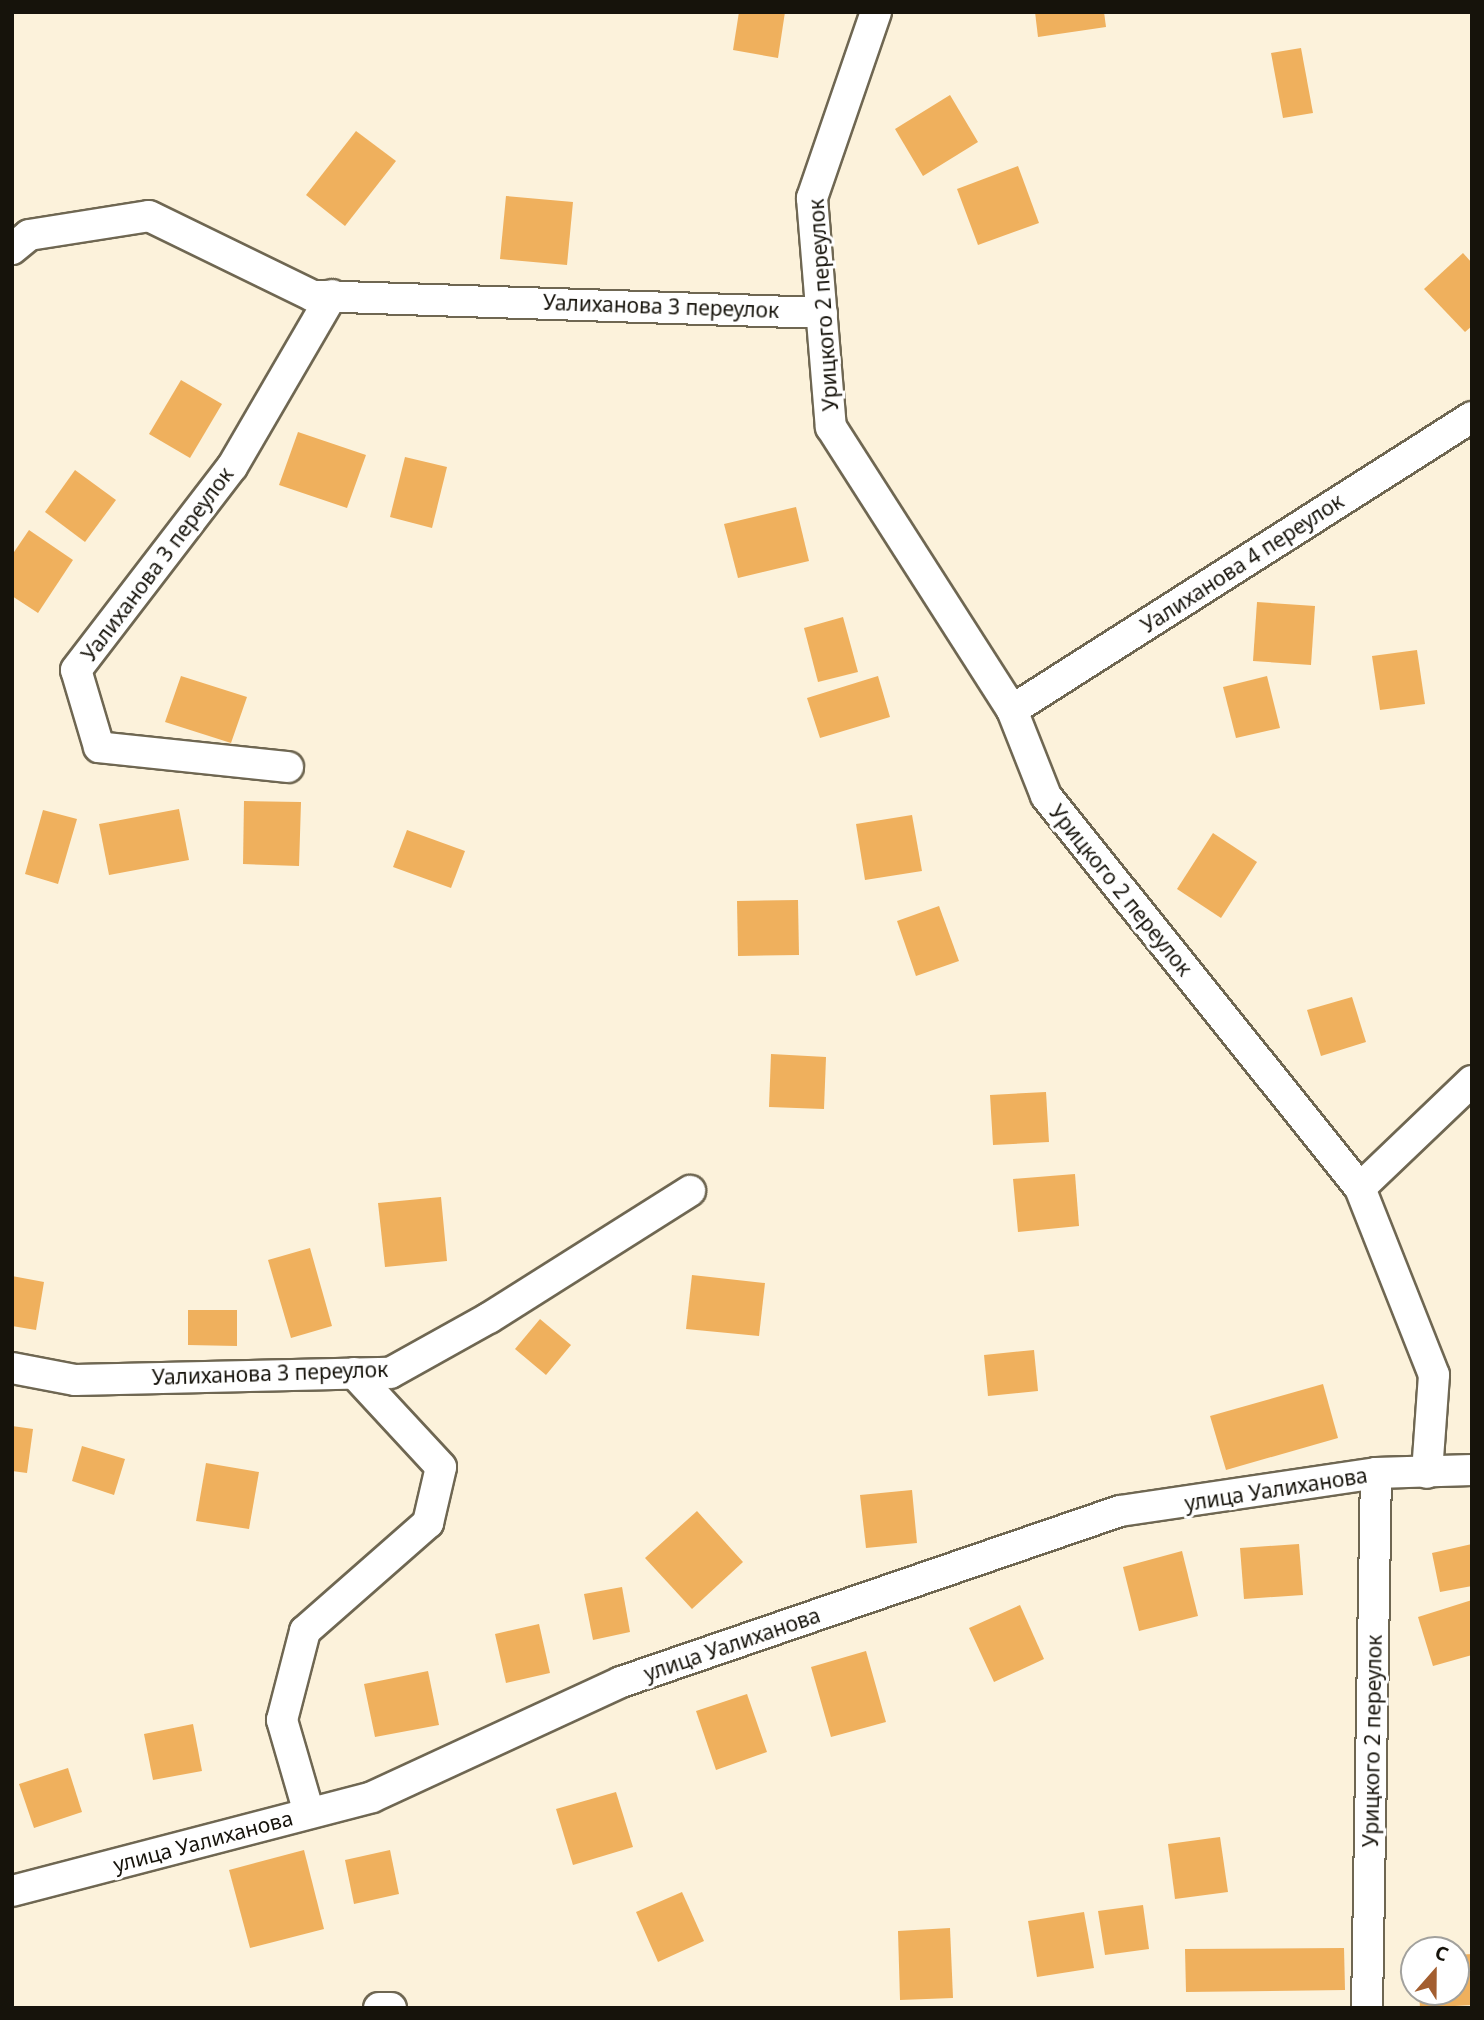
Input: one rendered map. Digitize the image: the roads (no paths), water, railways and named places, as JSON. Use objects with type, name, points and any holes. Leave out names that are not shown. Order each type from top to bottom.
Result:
[{"type":"street","name":"Урицкого 2 переулок","points":[[876,12],[813,198],[831,427],[1012,710],[1046,796],[1360,1188],[1434,1375],[1427,1474]]},
{"type":"street","name":"Уалиханова 3 переулок","points":[[12,249],[29,235],[149,216],[313,296],[822,313]]},
{"type":"street","name":"Уалиханова 3 переулок","points":[[288,767],[99,747],[76,670],[232,467],[332,295]]},
{"type":"street","name":"Уалиханова 4 переулок","points":[[1012,710],[1472,417]]},
{"type":"street","points":[[1360,1188],[1472,1081]]},
{"type":"street","name":"Уалиханова 3 переулок","points":[[12,1368],[75,1380],[390,1373],[489,1318],[690,1191]]},
{"type":"street","points":[[309,1813],[282,1720],[305,1631],[428,1523],[441,1467],[354,1373]]},
{"type":"street","name":"улица Уалиханова","points":[[12,1892],[372,1797],[621,1682],[1120,1511],[1376,1474],[1427,1474],[1472,1470]]},
{"type":"street","name":"Урицкого 2 переулок","points":[[1367,2008],[1376,1474]]},
{"type":"street","points":[[379,2008],[391,2008]]}]
